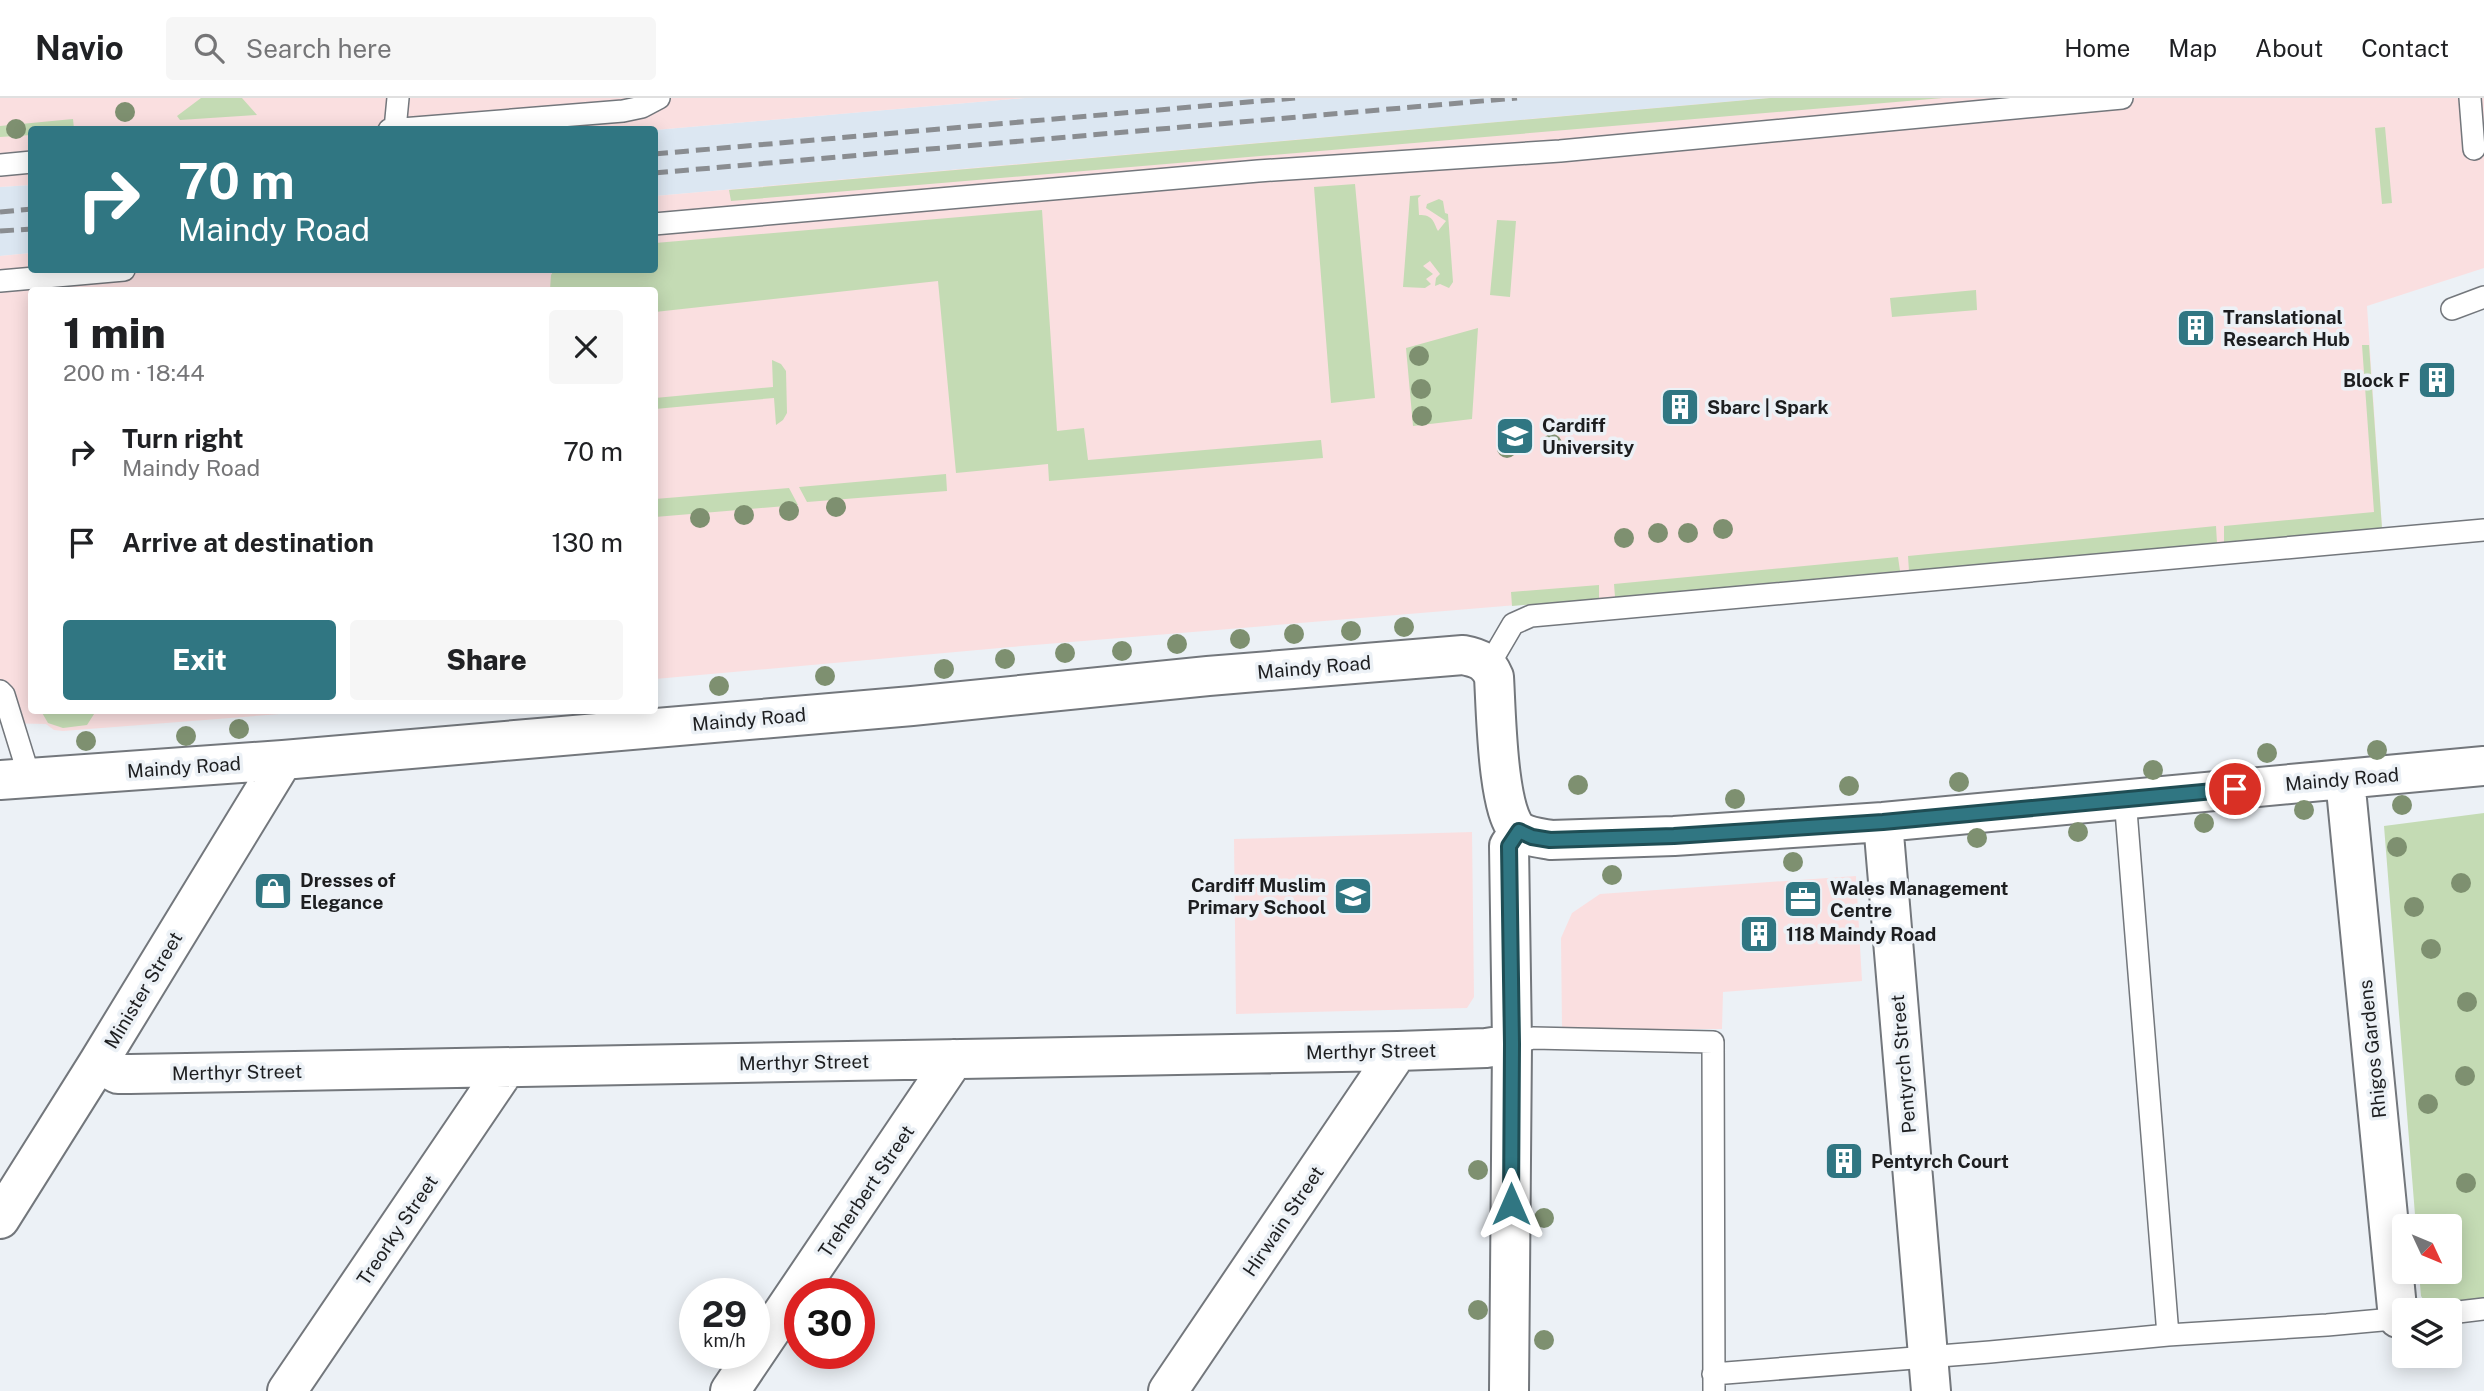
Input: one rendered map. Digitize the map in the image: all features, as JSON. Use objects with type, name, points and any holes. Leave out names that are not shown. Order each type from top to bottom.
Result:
[{"type":"street","name":"Maindy Road","points":[[15,779],[283,760],[1463,655],[1477,658],[1489,665]]},
{"type":"street","points":[[1489,665],[1494,677],[1506,810],[1519,831],[1509,846],[1512,1044],[1509,1391]]},
{"type":"street","name":"Minister Street","points":[[0,1219],[283,760]]},
{"type":"street","name":"Maindy Road","points":[[1519,831],[1532,837],[1550,840],[1674,836],[1883,822],[2484,766]]},
{"type":"street","name":"Rhigos Gardens","points":[[2345,779],[2399,1298]]},
{"type":"street","name":"Pentyrch Street","points":[[1883,822],[1929,1374]]},
{"type":"street","name":"Merthyr Street","points":[[98,1063],[118,1074],[1398,1051],[1486,1048],[1512,1044]]},
{"type":"street","name":"Hirwain Street","points":[[1168,1391],[1398,1051]]},
{"type":"street","name":"Treherbert Street","points":[[730,1391],[954,1059]]},
{"type":"street","name":"Treorky Street","points":[[287,1391],[506,1068]]},
{"type":"lane","points":[[395,126],[398,98]]},
{"type":"lane","points":[[433,126],[623,111],[642,107],[659,98]]},
{"type":"lane","points":[[658,224],[1258,171],[1560,151],[2122,98]]},
{"type":"lane","points":[[2470,98],[2474,149]]},
{"type":"lane","points":[[0,164],[28,162]]},
{"type":"lane","points":[[0,281],[90,273]]},
{"type":"lane","points":[[2452,309],[2484,297]]},
{"type":"lane","points":[[1489,665],[1513,624],[1536,615],[2484,530]]},
{"type":"lane","points":[[0,691],[4,695],[15,779]]},
{"type":"lane","points":[[2125,798],[2168,1335]]},
{"type":"lane","points":[[1512,1044],[1533,1038],[1713,1042],[1713,1383],[1929,1374],[1990,1352],[2168,1335],[2392,1319]]},
{"type":"lane","points":[[2462,1312],[2484,1309]]},
{"type":"shaded area","points":[[0,98],[1025,98],[658,130],[658,126],[28,126],[28,185],[0,187]]},
{"type":"shaded area","points":[[1025,98],[1770,98],[658,196],[658,130]]},
{"type":"shaded area","name":"Cardiff University","points":[[1770,98],[2484,98],[2484,268],[2367,306],[2382,528],[658,679],[658,287],[28,287],[28,714],[281,714],[63,731],[54,730],[46,724],[0,723],[0,256],[28,253],[28,273],[658,273],[658,196]]},
{"type":"shaded area","points":[[28,185],[28,253],[0,256],[0,187]]},
{"type":"shaded area","name":"Cardiff Muslim Primary School","points":[[1472,832],[1474,997],[1467,1008],[1236,1014],[1234,839]]},
{"type":"shaded area","points":[[1856,876],[1862,981],[1723,992],[1722,1029],[1562,1029],[1561,938],[1572,913],[1600,894]]},
{"type":"green space","points":[[201,98],[242,98],[257,115],[180,120],[177,116]]},
{"type":"green space","points":[[1770,98],[1943,98],[731,201],[729,190]]},
{"type":"green space","points":[[73,119],[74,126],[28,126],[28,135],[0,137],[0,126]]},
{"type":"green space","points":[[2385,127],[2392,203],[2382,204],[2375,128]]},
{"type":"green space","points":[[1355,184],[1375,398],[1331,403],[1314,187]]},
{"type":"green space","points":[[1421,195],[1418,198],[1419,215],[1430,217],[1438,231],[1446,221],[1426,208],[1427,204],[1439,199],[1443,201],[1445,213],[1448,214],[1453,282],[1449,288],[1440,284],[1435,286],[1436,278],[1440,274],[1430,261],[1423,266],[1433,274],[1426,279],[1431,284],[1425,288],[1403,287],[1410,196]]},
{"type":"green space","points":[[1042,210],[1057,431],[1084,428],[1088,460],[1321,440],[1323,458],[1049,481],[1048,464],[956,473],[938,281],[658,312],[658,287],[550,287],[552,273],[658,273],[658,243]]},
{"type":"green space","points":[[1497,220],[1516,221],[1510,297],[1490,295]]},
{"type":"green space","points":[[1976,290],[1977,310],[1892,317],[1890,298]]},
{"type":"green space","points":[[1478,328],[1472,419],[1413,426],[1406,348]]},
{"type":"green space","points":[[2362,345],[2369,345],[2382,528],[2224,543],[2224,526],[2374,512]]},
{"type":"green space","points":[[772,360],[781,364],[786,371],[787,413],[776,425],[774,398],[658,409],[658,398],[773,387]]},
{"type":"green space","points":[[946,474],[947,491],[807,502],[799,487]]},
{"type":"green space","points":[[789,488],[798,505],[658,517],[658,499]]},
{"type":"green space","points":[[2216,526],[2217,543],[1909,571],[1908,556]]},
{"type":"green space","points":[[1898,557],[1900,571],[1615,597],[1614,584]]},
{"type":"green space","points":[[1599,585],[1599,599],[1512,606],[1511,592]]},
{"type":"green space","points":[[43,714],[94,714],[87,725],[63,728],[48,723]]},
{"type":"green space","points":[[2484,813],[2484,1299],[2462,1301],[2462,1298],[2421,1296],[2420,1284],[2462,1284],[2462,1214],[2415,1214],[2384,826]]},
{"type":"railway","points":[[658,154],[1295,98]]},
{"type":"railway","points":[[658,173],[1517,98]]},
{"type":"railway","points":[[0,212],[28,209]]},
{"type":"railway","points":[[0,231],[28,229]]},
{"type":"place","name":"Translational Research Hub","points":[[2196,328]]},
{"type":"place","name":"Block F","points":[[2437,380]]},
{"type":"place","name":"Sbarc | Spark","points":[[1680,407]]},
{"type":"place","name":"Cardiff University","points":[[1515,436]]},
{"type":"place","name":"Dresses of Elegance","points":[[273,891]]},
{"type":"place","name":"Cardiff Muslim Primary School","points":[[1353,896]]},
{"type":"place","name":"Wales Management Centre","points":[[1803,899]]},
{"type":"place","name":"118 Maindy Road","points":[[1759,934]]},
{"type":"place","name":"Pentyrch Court","points":[[1844,1161]]},
{"type":"route","points":[[1511,1204],[1509,846],[1519,831],[1532,837],[1550,840],[1674,836],[1883,822],[2235,789]]}]
